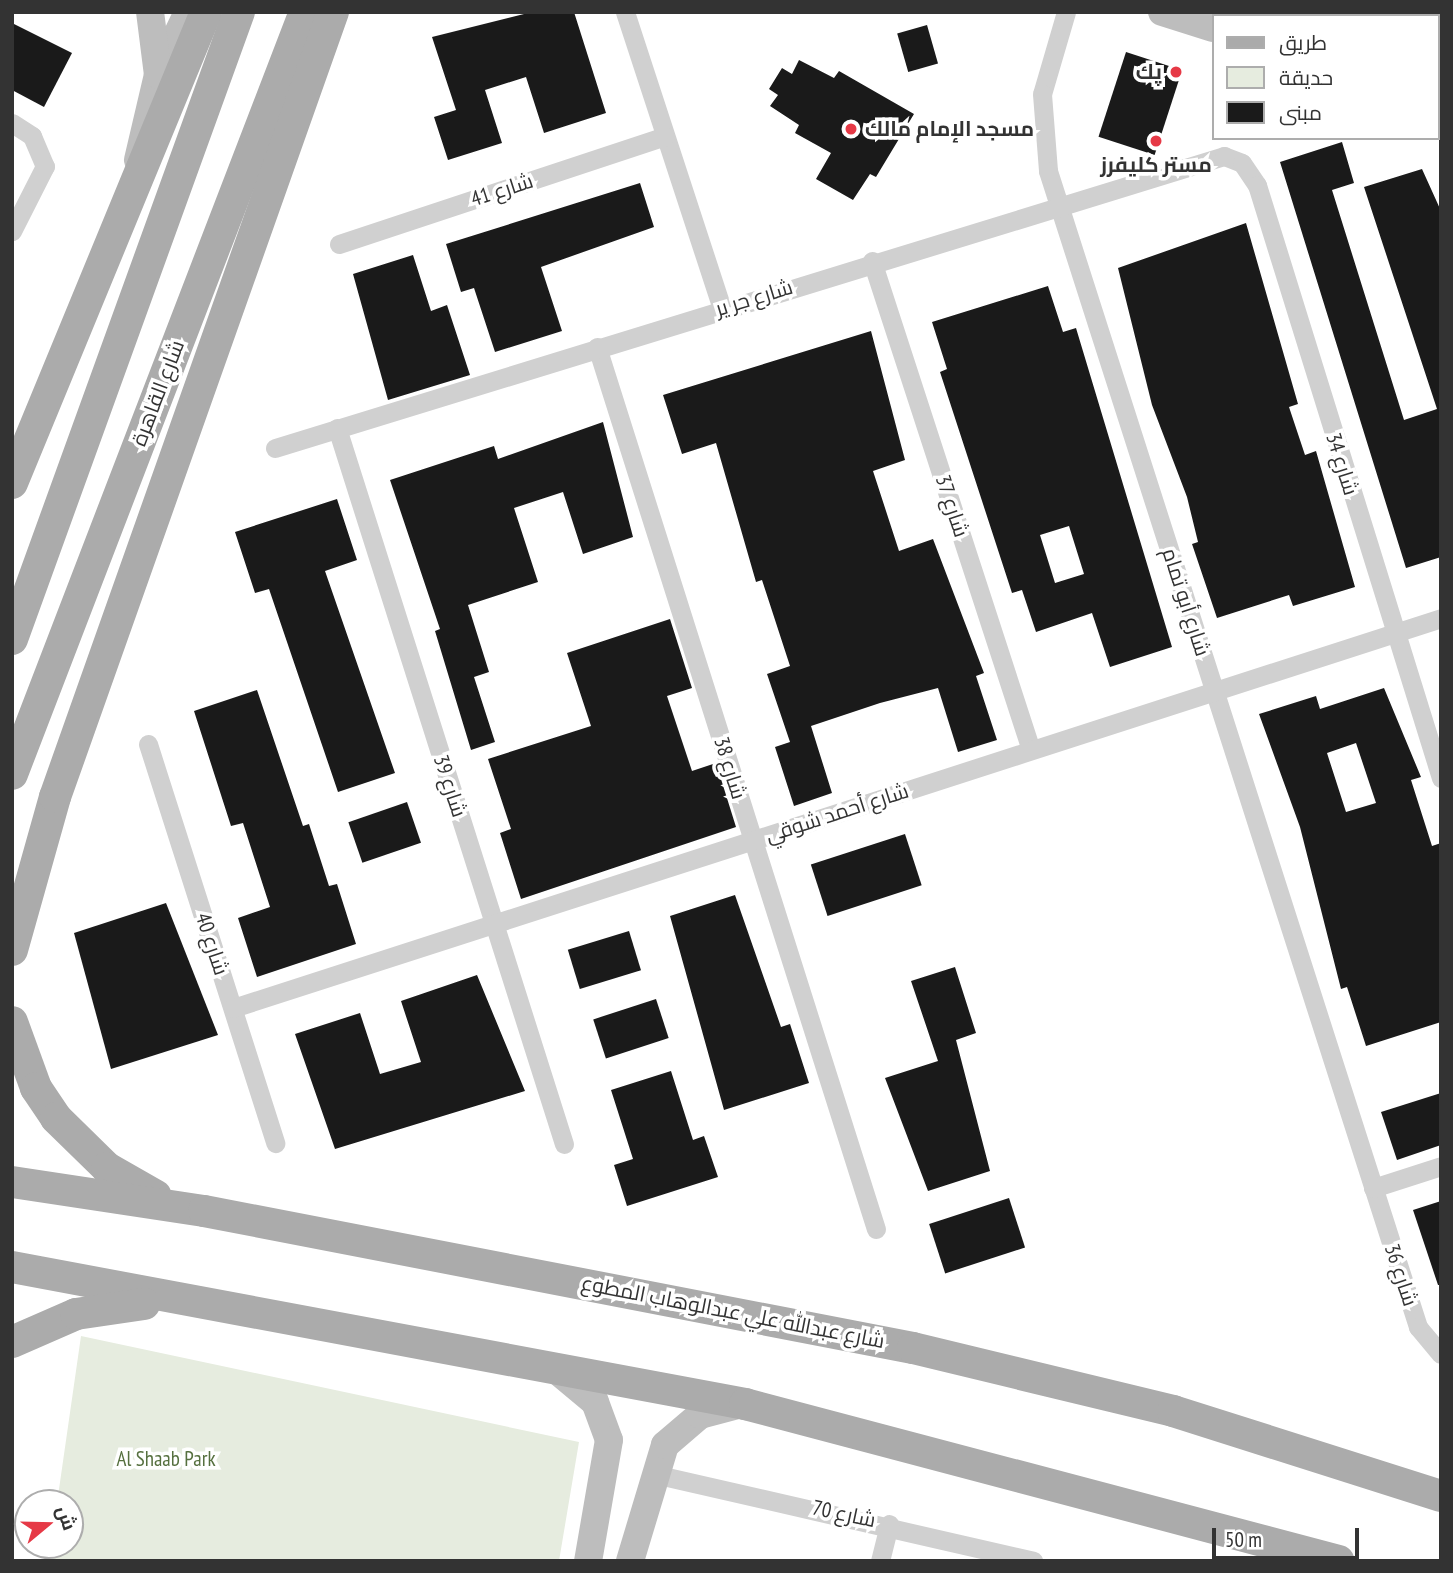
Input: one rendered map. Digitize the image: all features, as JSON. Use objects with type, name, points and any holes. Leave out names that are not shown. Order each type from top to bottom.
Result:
[{"type":"main road","points":[[12,483],[206,12]]},
{"type":"main road","points":[[12,639],[239,12]]},
{"type":"main road","name":"شارع القاهرة","points":[[12,774],[305,12]]},
{"type":"main road","points":[[12,950],[68,758],[333,12]]},
{"type":"main road","points":[[12,1022],[36,1088],[79,1145],[137,1187],[204,1211]]},
{"type":"main road","name":"شارع عبدالله علي عبدالوهاب المطوع","points":[[12,1182],[204,1211],[913,1348],[1173,1411],[1441,1496]]},
{"type":"main road","points":[[12,1267],[195,1304],[546,1362],[745,1404],[1339,1561]]},
{"type":"main road","points":[[12,1342],[95,1309],[195,1304]]},
{"type":"street","points":[[150,12],[158,75]]},
{"type":"street","points":[[138,173],[158,75],[188,12]]},
{"type":"street","points":[[625,12],[722,308]]},
{"type":"street","name":"شارع أبو تمام","points":[[1066,12],[1041,110],[1058,204],[1373,1188]]},
{"type":"street","points":[[1163,12],[1212,28]]},
{"type":"street","points":[[12,123],[32,136],[45,166],[12,231]]},
{"type":"street","name":"شارع 41","points":[[339,244],[665,136]]},
{"type":"street","name":"شارع جر ير","points":[[275,448],[1205,158],[1233,158]]},
{"type":"street","name":"شارع 34","points":[[1233,158],[1257,185],[1441,778]]},
{"type":"street","name":"شارع 37","points":[[872,261],[1031,750]]},
{"type":"street","name":"شارع 38","points":[[597,347],[876,1229]]},
{"type":"street","name":"شارع 39","points":[[337,428],[564,1144]]},
{"type":"street","name":"شارع أحمد شوقي","points":[[233,1008],[1441,618]]},
{"type":"street","name":"شارع 40","points":[[148,744],[275,1143]]},
{"type":"street","points":[[1373,1188],[1441,1166]]},
{"type":"street","name":"شارع 36","points":[[1373,1188],[1418,1327],[1441,1354]]},
{"type":"street","points":[[546,1362],[587,1392],[607,1426],[609,1453],[588,1559],[618,1561]]},
{"type":"street","points":[[631,1561],[654,1474],[665,1445],[686,1422],[745,1404]]},
{"type":"street","name":"شارع 70","points":[[654,1474],[889,1524],[1033,1561]]},
{"type":"street","points":[[880,1561],[889,1524]]},
{"type":"green space","name":"Al Shaab Park","points":[[81,1336],[579,1442],[559,1561],[48,1561],[84,1559],[84,1489],[59,1489]]},
{"type":"building","points":[[532,12],[574,12],[606,113],[544,133],[526,77],[485,90],[502,143],[448,160],[434,117],[456,110],[432,37]]},
{"type":"building","points":[[12,23],[72,53],[44,107],[12,90]]},
{"type":"building","points":[[927,25],[938,63],[908,72],[897,34]]},
{"type":"building","points":[[1126,52],[1182,70],[1155,155],[1098,137]]},
{"type":"building","name":"مسجد الإمام مالك","points":[[799,60],[834,78],[839,71],[914,114],[876,177],[870,174],[853,200],[816,179],[831,153],[795,133],[799,125],[770,106],[778,95],[769,89],[782,68],[792,74]]},
{"type":"building","points":[[1342,142],[1354,183],[1332,190],[1404,420],[1437,409],[1364,187],[1422,169],[1441,211],[1441,557],[1406,568],[1280,162]]},
{"type":"building","points":[[640,183],[654,227],[541,267],[562,331],[495,352],[474,288],[461,292],[446,244]]},
{"type":"building","points":[[1246,223],[1298,404],[1289,407],[1305,455],[1316,451],[1355,587],[1293,606],[1289,595],[1217,618],[1192,544],[1198,542],[1187,497],[1152,405],[1118,268]]},
{"type":"building","points":[[413,255],[431,311],[447,305],[470,375],[388,400],[353,274]]},
{"type":"building","points":[[1048,286],[1063,332],[1076,328],[1172,647],[1110,667],[1092,613],[1036,632],[1022,590],[1012,593],[940,372],[947,369],[932,322]],"holes":[[[1069,526],[1084,574],[1055,583],[1040,535]]]},
{"type":"building","points":[[871,331],[905,460],[873,471],[899,551],[933,539],[984,673],[976,676],[997,740],[958,752],[938,688],[880,703],[811,726],[832,793],[794,806],[775,747],[790,742],[767,674],[790,666],[762,580],[756,582],[716,443],[682,454],[663,395]]},
{"type":"building","points":[[603,422],[633,537],[583,554],[563,492],[514,508],[538,582],[468,605],[489,672],[474,677],[495,742],[471,750],[435,631],[440,629],[390,480],[494,446],[498,459]]},
{"type":"building","points":[[337,499],[357,560],[325,571],[395,773],[338,792],[269,589],[255,593],[235,532]]},
{"type":"building","points":[[670,619],[692,688],[667,696],[692,771],[716,763],[736,827],[521,899],[500,833],[511,829],[488,759],[591,726],[567,653]]},
{"type":"building","points":[[1384,688],[1421,777],[1411,780],[1432,846],[1441,843],[1441,1022],[1366,1046],[1347,987],[1341,989],[1300,827],[1259,714],[1316,696],[1320,709]],"holes":[[[1356,743],[1376,803],[1346,812],[1327,753]]]},
{"type":"building","points":[[257,690],[303,826],[309,824],[329,886],[337,884],[356,944],[257,977],[238,918],[270,907],[243,823],[231,826],[194,711]]},
{"type":"building","points":[[407,802],[421,843],[362,863],[348,822]]},
{"type":"building","points":[[905,834],[922,885],[828,916],[811,865]]},
{"type":"building","points":[[735,895],[781,1027],[790,1024],[809,1083],[724,1110],[670,916]]},
{"type":"building","points":[[166,903],[218,1035],[111,1069],[74,933]]},
{"type":"building","points":[[629,931],[641,970],[580,989],[568,950]]},
{"type":"building","points":[[955,967],[976,1033],[956,1040],[990,1171],[928,1191],[885,1078],[938,1061],[911,981]]},
{"type":"building","points":[[477,975],[525,1091],[335,1149],[295,1034],[360,1013],[380,1074],[421,1062],[401,1001]]},
{"type":"building","points":[[656,999],[669,1038],[606,1058],[593,1019]]},
{"type":"building","points":[[671,1071],[693,1140],[704,1136],[718,1177],[627,1206],[614,1165],[633,1159],[611,1090]]},
{"type":"building","points":[[1441,1093],[1441,1145],[1397,1160],[1381,1112]]},
{"type":"building","points":[[1009,1198],[1025,1247],[945,1273],[929,1224]]},
{"type":"building","points":[[1441,1201],[1441,1285],[1438,1285],[1413,1210]]},
{"type":"place","name":"پك","points":[[1176,72]]},
{"type":"place","name":"مسجد الإمام مالك","points":[[851,129]]},
{"type":"place","name":"مستر كليفرز","points":[[1156,141]]}]
